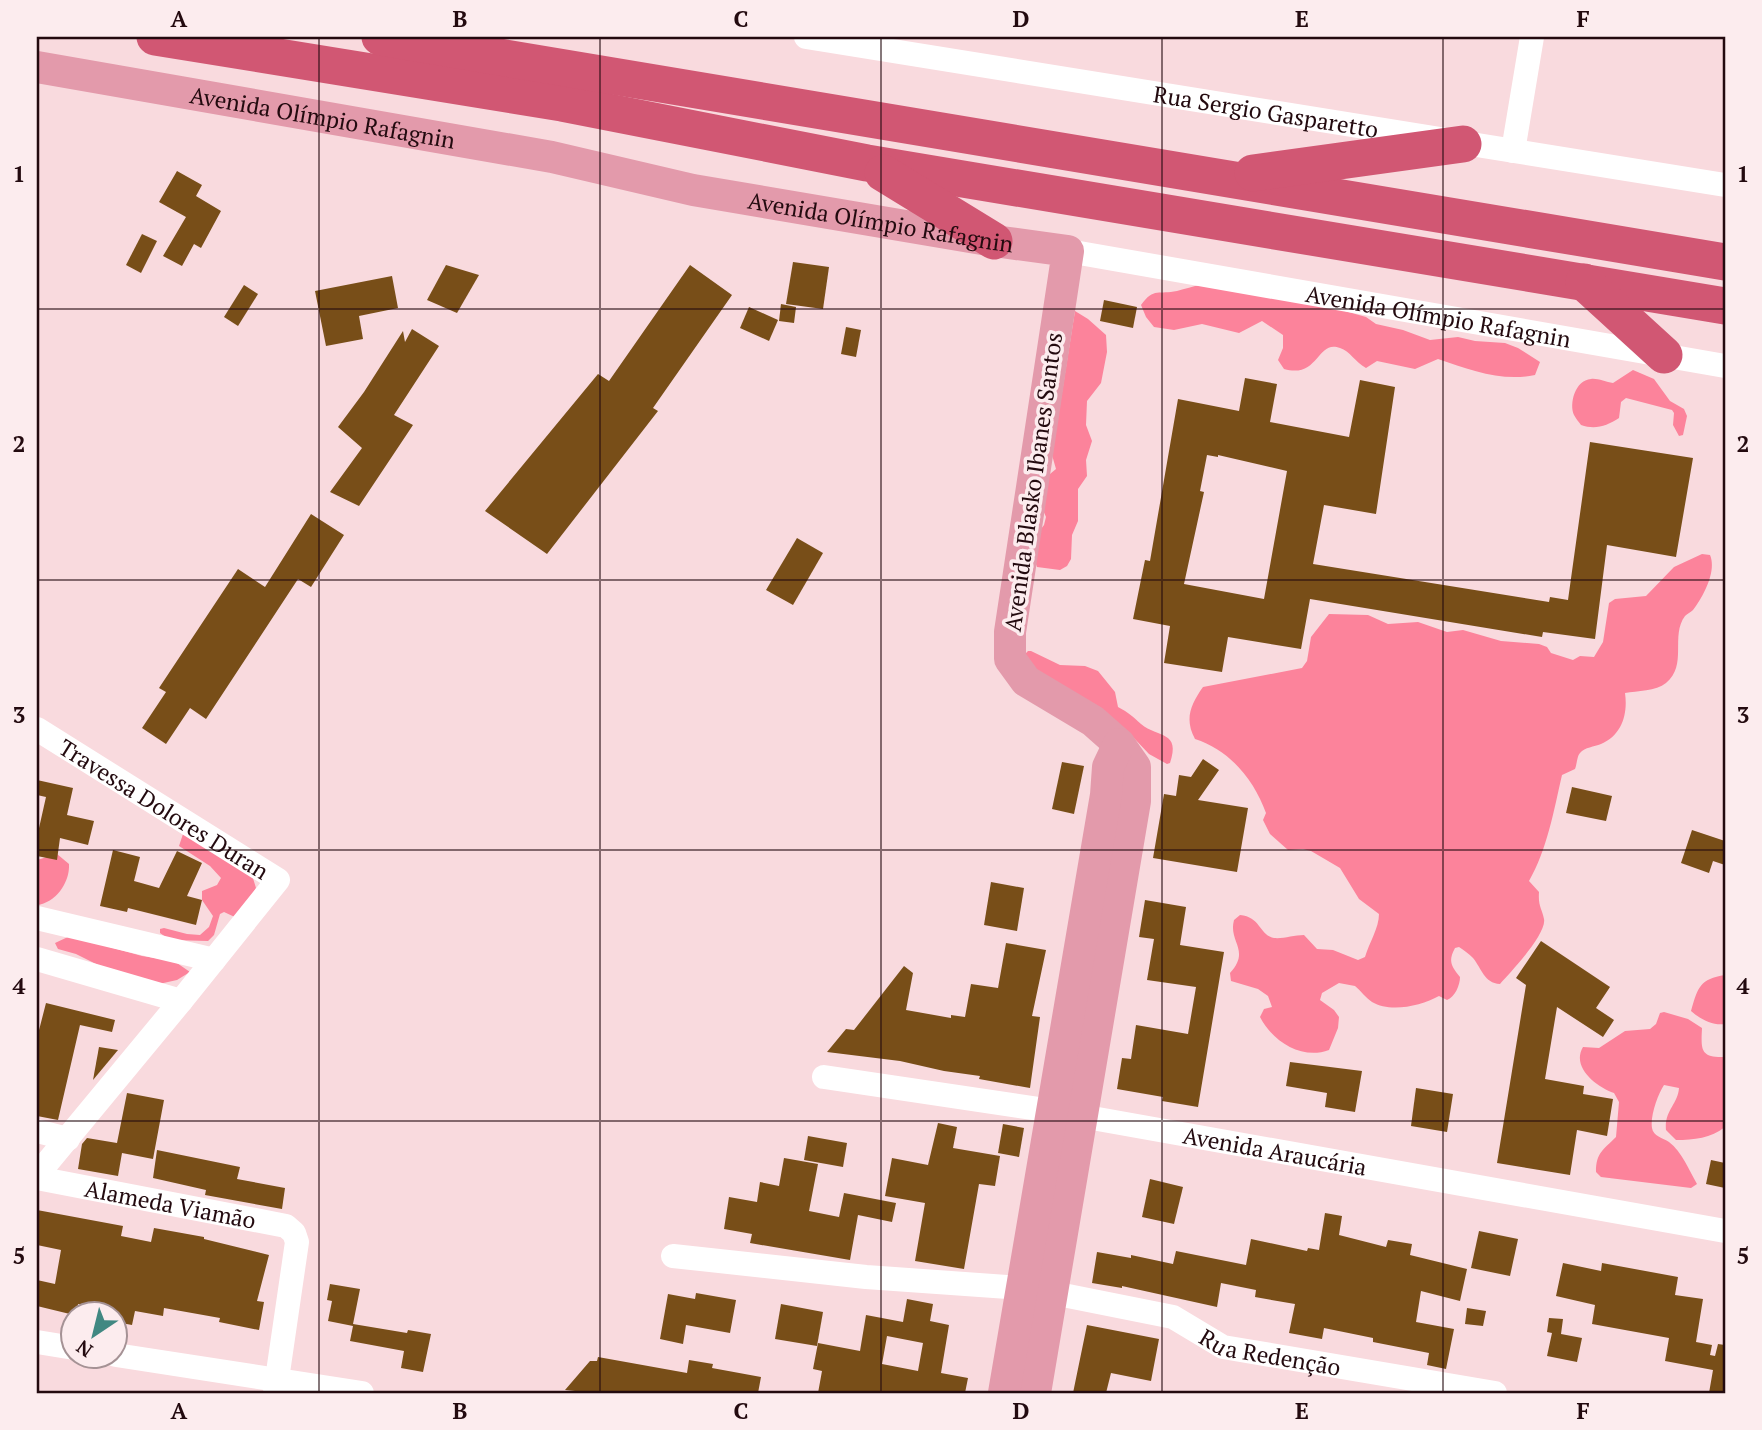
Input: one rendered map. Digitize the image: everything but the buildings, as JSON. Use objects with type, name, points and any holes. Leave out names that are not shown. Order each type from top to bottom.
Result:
[{"type":"highway","points":[[155,37],[562,103],[867,163],[1725,306]]},
{"type":"highway","points":[[380,37],[1725,262]]},
{"type":"highway","points":[[1217,178],[1463,144]]},
{"type":"highway","points":[[867,163],[994,241]]},
{"type":"highway","points":[[1584,282],[1664,355]]},
{"type":"main road","name":"Avenida Olímpio Rafagnin","points":[[37,67],[552,157],[693,190],[1068,251]]},
{"type":"main road","name":"Avenida Blasko Ibanes Santos","points":[[1068,251],[1010,632],[1010,659],[1026,681],[1093,721],[1119,744],[1135,767],[1135,801],[1068,1113]]},
{"type":"main road","points":[[1003,1393],[1022,1288],[1068,1113]]},
{"type":"main road","points":[[1035,1393],[1053,1293],[1068,1113]]},
{"type":"main road","points":[[1013,1332],[1044,1338]]},
{"type":"street","name":"Rua Sergio Gasparetto","points":[[806,37],[930,47],[1463,144],[1725,185]]},
{"type":"street","points":[[1513,150],[1532,37]]},
{"type":"street","name":"Avenida Olímpio Rafagnin","points":[[1068,251],[1725,366]]},
{"type":"street","name":"Travessa Dolores Duran","points":[[37,729],[278,880],[214,960]]},
{"type":"street","points":[[37,918],[214,960],[37,1176]]},
{"type":"street","points":[[37,959],[181,1001]]},
{"type":"street","name":"Avenida Araucária","points":[[824,1077],[1068,1113],[1725,1231]]},
{"type":"street","points":[[37,1131],[68,1139]]},
{"type":"street","name":"Alameda Viamão","points":[[37,1176],[286,1226],[294,1233],[298,1242],[276,1386]]},
{"type":"street","points":[[673,1256],[866,1277],[1022,1288]]},
{"type":"street","name":"Rua Redenção","points":[[1053,1293],[1173,1317],[1223,1347],[1495,1393]]},
{"type":"street","points":[[37,1342],[60,1346]]},
{"type":"street","points":[[130,1357],[276,1386],[362,1393]]},
{"type":"shaded area","points":[[1201,285],[1313,302],[1366,317],[1376,324],[1430,340],[1458,337],[1505,343],[1540,362],[1535,375],[1523,377],[1486,374],[1438,359],[1415,369],[1377,361],[1366,368],[1344,349],[1332,347],[1326,349],[1304,369],[1296,371],[1284,369],[1278,360],[1283,348],[1283,335],[1262,321],[1239,333],[1202,324],[1174,330],[1154,327],[1146,317],[1141,305],[1150,296]]},
{"type":"shaded area","points":[[1075,311],[1106,335],[1107,352],[1101,383],[1087,401],[1086,425],[1092,441],[1086,460],[1087,476],[1078,489],[1078,521],[1072,535],[1071,559],[1067,566],[1060,570],[1037,567],[1032,553],[1035,537],[1044,525],[1046,517],[1040,503],[1050,474],[1056,469],[1052,455]]},
{"type":"shaded area","points":[[1633,370],[1654,379],[1670,401],[1684,409],[1687,416],[1683,435],[1679,436],[1673,425],[1672,410],[1626,398],[1621,402],[1619,418],[1614,421],[1596,427],[1581,425],[1574,415],[1572,405],[1577,388],[1585,380],[1613,383]]},
{"type":"shaded area","points":[[1702,554],[1710,555],[1712,569],[1701,598],[1681,624],[1678,659],[1673,676],[1657,688],[1625,693],[1624,716],[1619,729],[1608,740],[1582,751],[1575,769],[1562,775],[1545,843],[1529,881],[1539,892],[1543,926],[1534,943],[1512,971],[1500,984],[1490,981],[1470,955],[1459,947],[1455,948],[1452,963],[1460,980],[1455,994],[1447,1000],[1439,996],[1415,1005],[1388,1007],[1372,1002],[1355,986],[1339,983],[1322,993],[1320,1000],[1339,1017],[1338,1028],[1329,1050],[1309,1053],[1299,1051],[1272,1034],[1260,1017],[1264,1009],[1272,1007],[1268,996],[1258,989],[1231,981],[1230,973],[1239,958],[1234,920],[1240,915],[1247,916],[1274,938],[1304,935],[1317,949],[1333,950],[1358,960],[1365,957],[1376,930],[1379,914],[1359,899],[1340,868],[1311,851],[1288,850],[1270,834],[1263,820],[1266,813],[1247,778],[1230,759],[1208,744],[1195,739],[1190,725],[1190,712],[1203,687],[1302,668],[1307,661],[1311,637],[1329,614],[1368,615],[1388,624],[1418,622],[1447,632],[1463,630],[1501,641],[1539,644],[1547,647],[1551,653],[1573,660],[1580,656],[1594,657],[1603,642],[1609,603],[1615,599],[1646,596],[1674,567]]},
{"type":"shaded area","points":[[1028,651],[1060,665],[1085,666],[1098,671],[1115,692],[1118,707],[1170,740],[1173,753],[1170,763],[1167,764],[1149,754],[1131,735],[1060,693],[1022,657]]},
{"type":"shaded area","points":[[183,834],[252,875],[256,888],[239,919],[224,912],[220,914],[214,935],[208,941],[170,940],[160,933],[160,929],[164,928],[200,935],[209,927],[213,916],[202,900],[202,891],[217,885],[221,878],[210,866],[179,846]]},
{"type":"shaded area","points":[[57,854],[69,864],[67,878],[55,896],[37,905],[37,860]]},
{"type":"shaded area","points":[[70,936],[142,956],[174,961],[190,972],[177,980],[159,984],[102,967],[76,954],[58,949],[55,943]]},
{"type":"shaded area","points":[[1725,975],[1725,1024],[1711,1023],[1691,1011],[1701,986],[1710,979]]},
{"type":"shaded area","points":[[1660,1013],[1688,1019],[1702,1028],[1702,1047],[1706,1054],[1725,1057],[1725,1127],[1702,1138],[1676,1140],[1666,1130],[1666,1123],[1679,1088],[1664,1085],[1653,1111],[1653,1131],[1674,1146],[1681,1156],[1697,1184],[1691,1188],[1601,1177],[1596,1172],[1599,1156],[1616,1137],[1619,1102],[1614,1093],[1587,1075],[1580,1062],[1580,1054],[1583,1047],[1599,1048],[1625,1031],[1650,1029],[1656,1024]]}]
